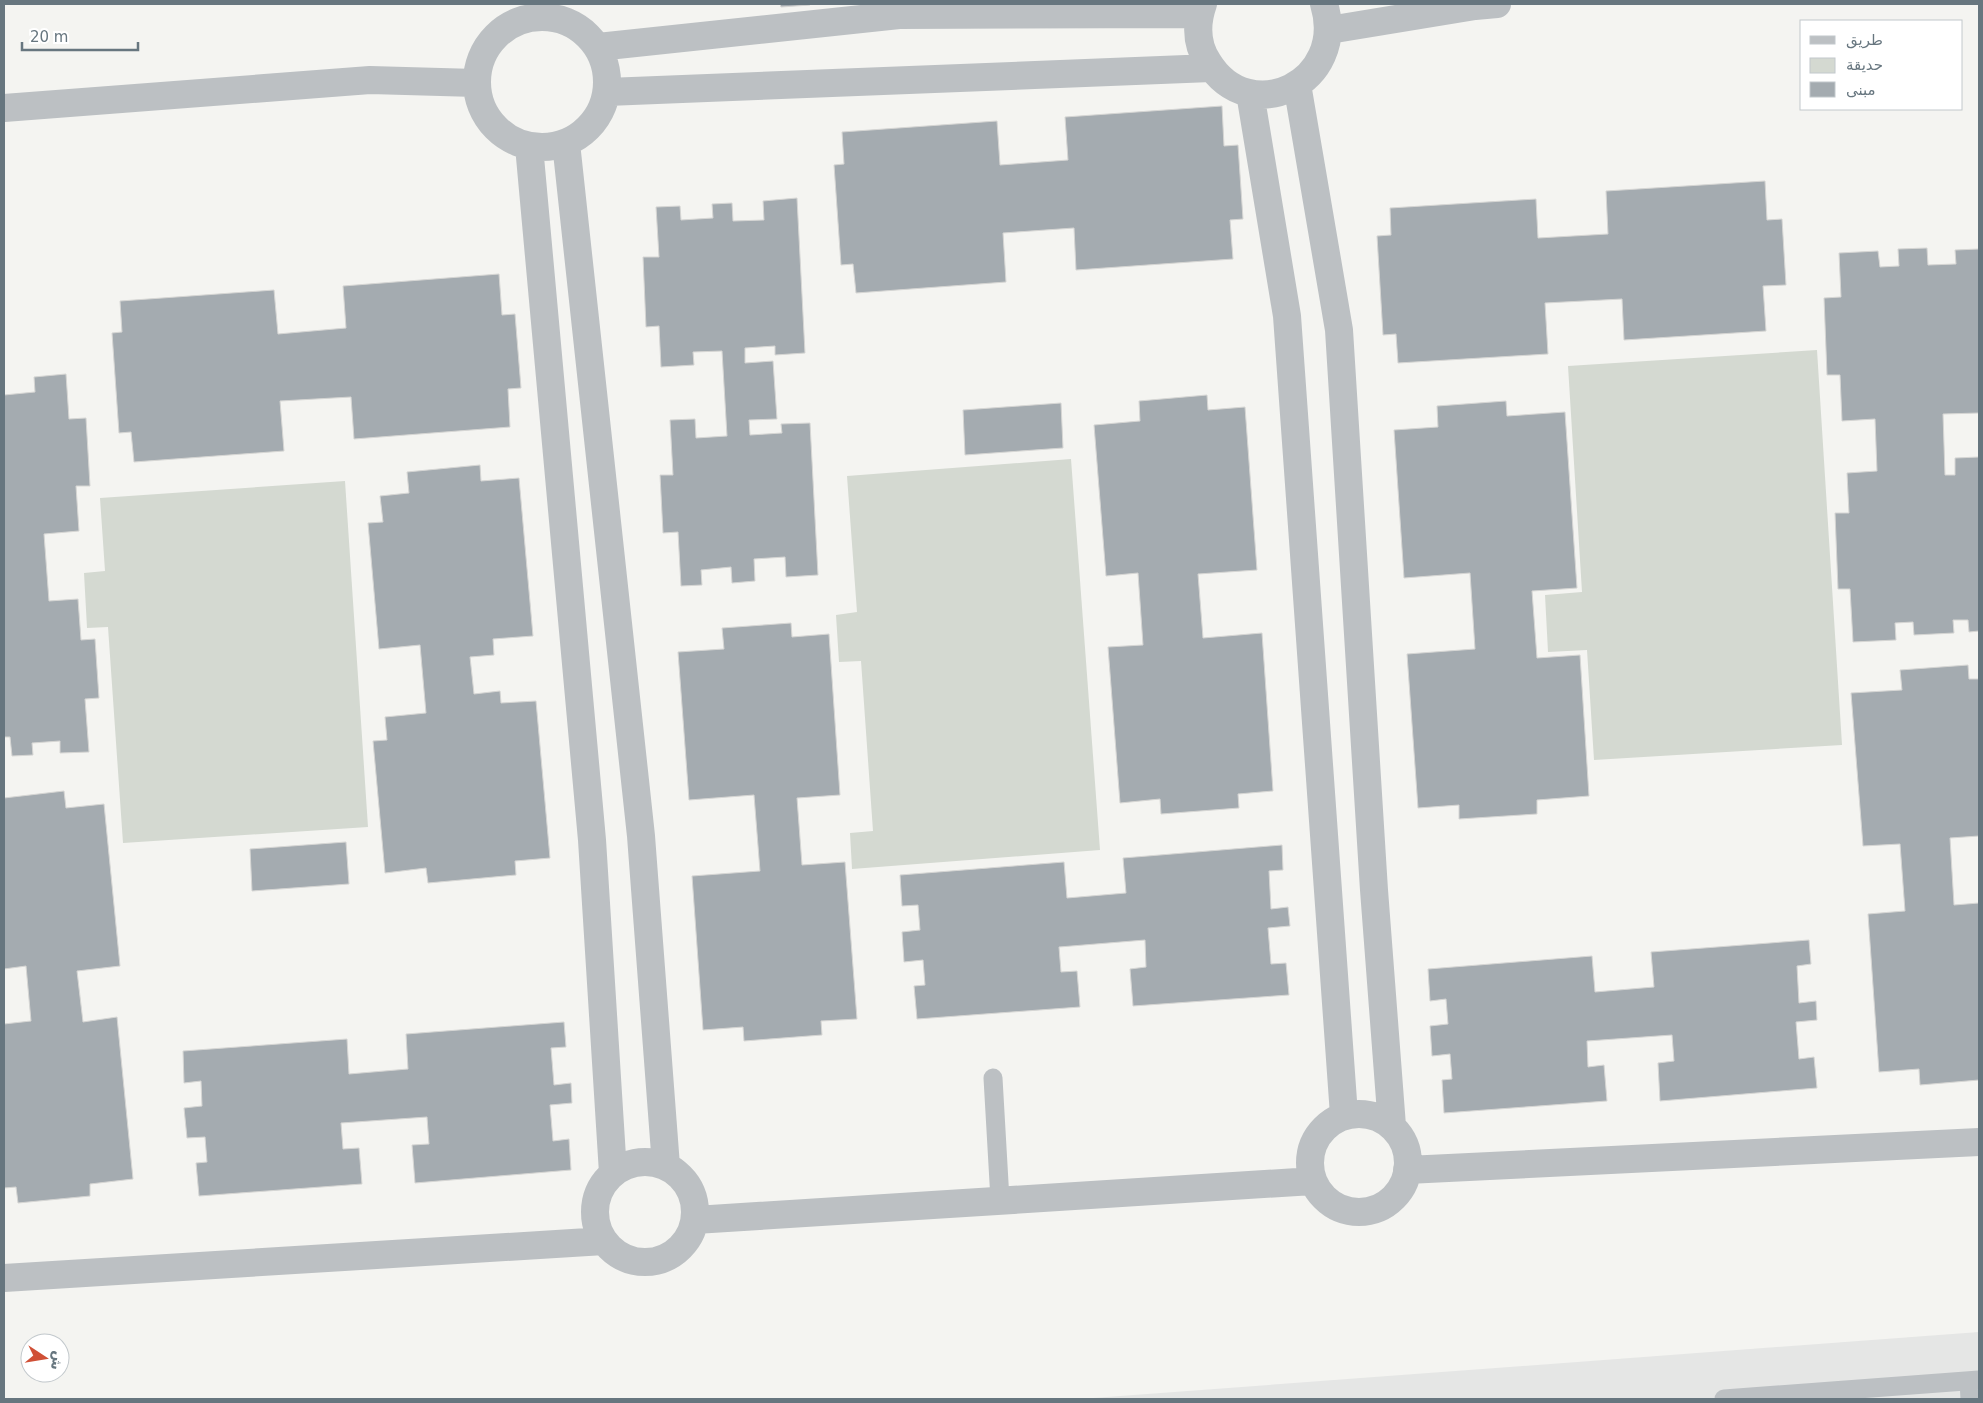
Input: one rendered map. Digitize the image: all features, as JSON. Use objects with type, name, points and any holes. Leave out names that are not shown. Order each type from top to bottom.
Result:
[{"type":"street","points":[[598,47],[899,15],[1201,9],[1198,28],[1200,42],[1204,56],[1211,68],[1228,84],[1250,93],[1274,93],[1298,84],[1310,74],[1320,61],[1326,46],[1329,30],[1328,16],[1324,4]]},
{"type":"street","points":[[1329,30],[1497,4]]},
{"type":"street","points":[[566,12],[598,47],[605,62],[607,92],[601,109],[593,123],[581,134],[566,143],[548,147],[529,146],[513,141],[498,131],[487,117],[479,101],[476,83],[479,63],[503,17],[522,19],[566,12]]},
{"type":"street","points":[[607,92],[1211,68]]},
{"type":"street","points":[[4,108],[370,80],[476,83]]},
{"type":"street","points":[[1298,84],[1339,330],[1374,890],[1392,1126]]},
{"type":"street","points":[[1250,93],[1286,316],[1344,1115]]},
{"type":"street","points":[[566,143],[641,836],[666,1166]]},
{"type":"street","points":[[529,146],[592,840],[613,1173]]},
{"type":"street","points":[[1361,1113],[1378,1118],[1392,1126],[1401,1139],[1407,1154],[1407,1170],[1402,1185],[1393,1198],[1380,1207],[1364,1212],[1348,1211],[1333,1205],[1321,1195],[1313,1181],[1310,1160],[1314,1141],[1326,1125],[1344,1115],[1361,1113]]},
{"type":"street","points":[[1407,1170],[1979,1142]]},
{"type":"street","points":[[640,1162],[660,1163],[666,1166],[676,1171],[688,1184],[695,1202],[695,1220],[690,1236],[680,1250],[665,1259],[648,1263],[631,1261],[616,1253],[604,1241],[596,1226],[595,1209],[599,1192],[613,1173],[620,1168],[640,1162]]},
{"type":"street","points":[[695,1220],[1313,1181]]},
{"type":"street","points":[[4,1278],[604,1241]]},
{"type":"lane","points":[[993,1078],[1000,1200]]},
{"type":"lane","points":[[1724,1399],[1973,1387]]},
{"type":"shaded area","points":[[1979,1332],[1979,1399],[1080,1399]]},
{"type":"green space","points":[[1817,350],[1842,745],[1594,760],[1587,650],[1548,652],[1545,595],[1582,592],[1568,366]]},
{"type":"green space","points":[[1071,459],[1100,850],[852,869],[850,833],[873,831],[861,661],[839,662],[836,615],[857,612],[847,476]]},
{"type":"green space","points":[[345,481],[368,827],[123,843],[108,627],[87,628],[84,573],[105,571],[100,498]]},
{"type":"building","points":[[780,4],[809,4],[810,5],[781,7]]},
{"type":"building","points":[[1222,106],[1224,146],[1238,145],[1243,219],[1230,220],[1233,259],[1076,270],[1074,228],[1003,233],[1006,282],[856,293],[853,264],[841,265],[834,165],[844,164],[842,132],[997,121],[1000,165],[1068,160],[1065,117]]},
{"type":"building","points":[[1765,181],[1767,220],[1782,219],[1786,285],[1763,286],[1766,331],[1624,340],[1622,299],[1545,303],[1548,354],[1398,363],[1396,334],[1383,335],[1377,236],[1391,235],[1390,208],[1536,199],[1538,238],[1608,234],[1606,191]]},
{"type":"building","points":[[797,198],[805,353],[775,355],[775,346],[745,348],[745,363],[773,361],[777,419],[749,420],[750,435],[782,433],[781,424],[810,423],[818,575],[786,577],[785,557],[754,559],[755,581],[732,583],[731,567],[701,570],[702,585],[681,586],[678,532],[663,533],[660,475],[673,475],[670,420],[695,419],[696,438],[727,436],[722,351],[693,352],[694,365],[661,367],[659,326],[646,327],[643,257],[659,257],[656,207],[680,206],[681,220],[713,218],[712,204],[732,203],[733,221],[764,220],[763,201]]},
{"type":"building","points":[[1927,248],[1928,265],[1956,264],[1955,250],[1979,249],[1979,413],[1943,414],[1945,475],[1955,475],[1955,458],[1979,457],[1979,631],[1969,632],[1968,620],[1953,620],[1954,633],[1914,635],[1913,622],[1895,623],[1896,640],[1853,642],[1850,589],[1838,589],[1835,513],[1849,513],[1847,473],[1877,471],[1875,419],[1842,421],[1840,375],[1827,375],[1824,298],[1841,297],[1839,253],[1878,251],[1880,267],[1899,266],[1898,249]]},
{"type":"building","points":[[499,274],[502,315],[515,314],[521,388],[508,389],[510,427],[354,439],[351,397],[280,401],[284,451],[134,462],[131,432],[119,433],[112,333],[122,332],[120,301],[274,290],[278,334],[346,328],[343,286]]},
{"type":"building","points":[[66,374],[69,419],[86,418],[90,486],[76,486],[79,531],[44,534],[49,601],[78,599],[81,640],[95,639],[99,698],[85,699],[89,752],[60,753],[60,741],[32,743],[33,755],[12,756],[10,737],[4,737],[4,395],[35,392],[34,377]]},
{"type":"building","points":[[1207,395],[1208,410],[1245,407],[1257,570],[1198,574],[1203,638],[1262,633],[1273,791],[1238,794],[1239,808],[1161,814],[1160,799],[1120,803],[1108,647],[1143,645],[1138,573],[1106,576],[1094,425],[1140,421],[1139,401]]},
{"type":"building","points":[[1506,401],[1507,416],[1565,412],[1577,588],[1532,591],[1537,658],[1580,655],[1589,796],[1537,800],[1537,814],[1459,819],[1459,805],[1418,808],[1407,654],[1475,649],[1470,573],[1404,578],[1394,430],[1438,427],[1437,406]]},
{"type":"building","points":[[1061,403],[1063,448],[965,455],[963,410]]},
{"type":"building","points":[[480,465],[481,481],[519,478],[533,636],[493,639],[494,655],[470,657],[474,694],[500,691],[501,703],[536,701],[550,858],[515,861],[516,875],[428,883],[426,868],[385,873],[373,741],[387,740],[385,717],[426,713],[420,645],[379,649],[368,523],[383,522],[380,496],[409,493],[407,472]]},
{"type":"building","points":[[791,623],[792,637],[829,634],[840,795],[797,798],[802,865],[845,862],[857,1019],[821,1021],[822,1035],[744,1041],[743,1027],[703,1030],[692,876],[760,871],[754,795],[689,800],[678,652],[724,649],[722,628]]},
{"type":"building","points":[[1968,665],[1969,679],[1979,679],[1979,836],[1950,838],[1954,905],[1979,903],[1979,1080],[1920,1085],[1919,1069],[1879,1072],[1868,914],[1905,911],[1900,844],[1863,846],[1851,693],[1902,690],[1900,670]]},
{"type":"building","points":[[64,791],[66,808],[104,804],[120,966],[77,971],[83,1022],[117,1017],[133,1179],[90,1184],[90,1196],[18,1203],[16,1187],[4,1188],[4,1024],[31,1021],[26,966],[4,969],[4,798]]},
{"type":"building","points":[[346,842],[349,884],[252,891],[250,849]]},
{"type":"building","points":[[1282,845],[1283,870],[1269,871],[1271,909],[1288,907],[1290,926],[1268,928],[1271,964],[1286,963],[1289,995],[1133,1006],[1130,969],[1146,967],[1145,940],[1059,947],[1061,972],[1077,971],[1080,1007],[917,1019],[914,986],[925,985],[923,960],[904,962],[902,932],[920,930],[918,905],[902,906],[900,875],[1064,862],[1067,898],[1126,893],[1123,858]]},
{"type":"building","points":[[1809,940],[1811,964],[1797,966],[1799,1003],[1816,1001],[1817,1020],[1796,1022],[1799,1059],[1814,1057],[1817,1088],[1660,1101],[1658,1063],[1674,1061],[1672,1035],[1587,1041],[1588,1067],[1604,1065],[1607,1101],[1444,1113],[1442,1080],[1452,1079],[1450,1054],[1432,1056],[1430,1026],[1448,1024],[1446,999],[1430,1001],[1428,969],[1592,956],[1595,992],[1654,987],[1651,952]]},
{"type":"building","points":[[564,1022],[566,1047],[551,1048],[554,1085],[571,1083],[572,1103],[550,1105],[553,1141],[569,1139],[571,1170],[415,1183],[412,1145],[429,1144],[427,1117],[341,1123],[343,1149],[359,1148],[362,1184],[199,1196],[196,1163],[207,1162],[205,1137],[187,1138],[184,1108],[202,1106],[201,1081],[184,1083],[183,1051],[347,1039],[349,1074],[408,1069],[406,1034]]}]
